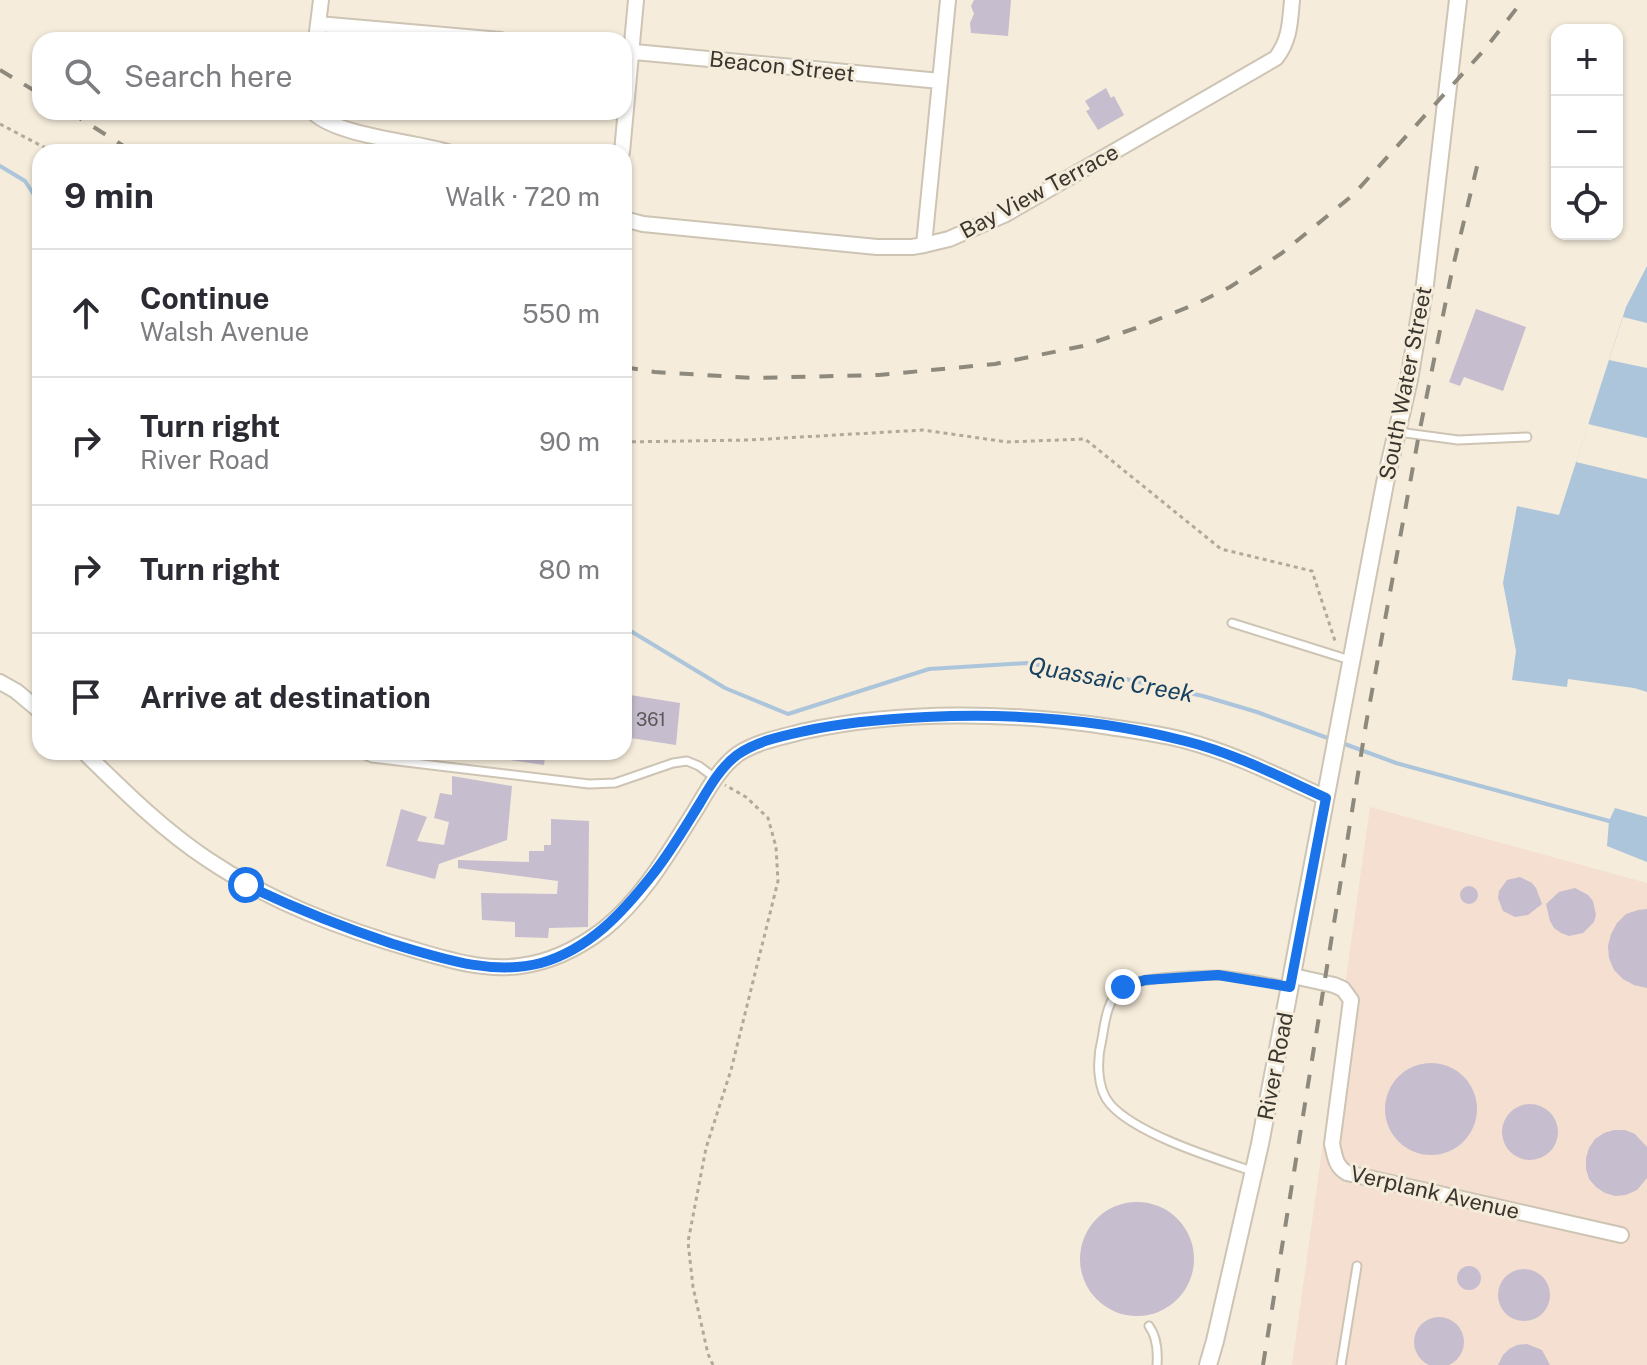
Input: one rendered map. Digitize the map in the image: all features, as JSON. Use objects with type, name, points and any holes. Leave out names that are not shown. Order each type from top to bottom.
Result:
[{"type":"street","points":[[317,32],[321,0]]},
{"type":"street","points":[[631,32],[636,0]]},
{"type":"street","points":[[924,245],[948,0]]},
{"type":"street","name":"Bay View Terrace","points":[[632,221],[877,247],[912,247],[949,239],[1006,214],[1276,58],[1289,32],[1292,0]]},
{"type":"street","name":"South Water Street","points":[[1332,764],[1396,431],[1409,380],[1425,284],[1458,0]]},
{"type":"street","points":[[318,24],[410,32]]},
{"type":"street","name":"Beacon Street","points":[[632,51],[940,81]]},
{"type":"street","points":[[323,120],[338,128],[419,144]]},
{"type":"street","points":[[622,144],[624,120]]},
{"type":"street","points":[[0,682],[32,704]]},
{"type":"street","points":[[92,760],[161,825],[246,885],[346,929],[443,958],[494,968],[541,963],[563,955],[607,927],[662,862],[728,762],[756,745],[829,726],[884,719],[961,716],[1071,721],[1184,740],[1222,751],[1326,798]]},
{"type":"street","name":"River Road","points":[[1208,1365],[1254,1171],[1332,764]]},
{"type":"street","name":"Verplank Avenue","points":[[1292,981],[1334,985],[1343,989],[1351,1000],[1332,1144],[1337,1166],[1347,1173],[1621,1235]]},
{"type":"lane","points":[[1396,431],[1458,440],[1527,437]]},
{"type":"lane","points":[[1232,623],[1352,660]]},
{"type":"lane","points":[[389,760],[589,784],[615,783],[687,761],[715,778]]},
{"type":"lane","points":[[1254,1171],[1199,1153],[1131,1122],[1108,1102],[1099,1079],[1100,1044],[1110,1001],[1123,987],[1145,980],[1218,975],[1292,981]]},
{"type":"lane","points":[[1341,1365],[1357,1266]]},
{"type":"lane","points":[[1149,1326],[1154,1333],[1157,1365]]},
{"type":"path","points":[[0,124],[38,144]]},
{"type":"path","points":[[632,442],[749,440],[923,430],[1007,442],[1085,439],[1221,549],[1312,571],[1335,643],[1352,660]]},
{"type":"path","points":[[713,1365],[693,1287],[688,1242],[706,1148],[731,1070],[778,881],[776,847],[768,818],[746,797],[715,778]]},
{"type":"shaded area","points":[[1370,807],[1647,883],[1647,1365],[1292,1365]]},
{"type":"water","points":[[1647,266],[1647,692],[1568,679],[1567,687],[1512,680],[1516,651],[1503,583],[1517,506],[1559,515],[1626,307]]},
{"type":"water","points":[[1615,808],[1647,817],[1647,862],[1607,846],[1609,821]]},
{"type":"pier","points":[[1623,317],[1647,323],[1647,368],[1609,360]]},
{"type":"pier","points":[[1588,424],[1647,438],[1647,479],[1576,462]]},
{"type":"building","points":[[974,0],[1011,0],[1008,36],[971,33],[970,23],[974,14],[971,6]]},
{"type":"building","points":[[1106,88],[1124,115],[1098,130],[1086,111],[1090,109],[1085,101]]},
{"type":"building","points":[[1476,309],[1526,327],[1503,391],[1464,377],[1460,386],[1449,382]]},
{"type":"building","points":[[632,695],[680,703],[676,745],[632,738]]},
{"type":"building","points":[[510,760],[545,760],[544,765]]},
{"type":"building","points":[[452,776],[512,786],[507,840],[439,864],[435,879],[386,866],[401,809],[427,817],[417,841],[444,845],[449,822],[434,818],[440,793],[452,795]]},
{"type":"building","points":[[551,819],[589,821],[588,927],[549,928],[548,938],[515,937],[515,922],[482,920],[481,893],[557,894],[558,881],[458,868],[458,860],[529,862],[529,851],[544,851],[544,845],[551,845]]},
{"type":"building","points":[[1520,877],[1532,883],[1542,904],[1528,915],[1515,917],[1503,911],[1498,898],[1507,880]]},
{"type":"building","points":[[1469,886],[1478,895],[1469,904],[1460,895]]},
{"type":"building","points":[[1575,888],[1593,901],[1596,915],[1594,922],[1583,933],[1569,936],[1554,928],[1546,904],[1559,892]]},
{"type":"building","points":[[1647,909],[1647,988],[1623,979],[1614,970],[1608,946],[1617,923],[1626,914]]},
{"type":"building","points":[[1422,1063],[1440,1063],[1457,1070],[1470,1083],[1477,1109],[1470,1135],[1457,1148],[1440,1155],[1422,1155],[1405,1148],[1392,1135],[1385,1118],[1385,1100],[1392,1083],[1405,1070]]},
{"type":"building","points":[[1530,1104],[1550,1112],[1558,1132],[1550,1152],[1530,1160],[1510,1152],[1502,1132],[1510,1112]]},
{"type":"building","points":[[1614,1130],[1635,1134],[1647,1147],[1647,1178],[1637,1190],[1626,1195],[1605,1193],[1589,1179],[1586,1169],[1589,1148],[1595,1139]]},
{"type":"building","points":[[1137,1202],[1169,1211],[1185,1227],[1194,1259],[1185,1291],[1169,1307],[1137,1316],[1105,1307],[1089,1291],[1080,1259],[1089,1227],[1105,1211]]},
{"type":"building","points":[[1469,1266],[1477,1270],[1481,1278],[1477,1286],[1469,1290],[1461,1286],[1457,1278],[1461,1270]]},
{"type":"building","points":[[1524,1269],[1542,1277],[1550,1295],[1542,1313],[1524,1321],[1506,1313],[1498,1295],[1506,1277]]},
{"type":"building","points":[[1429,1318],[1449,1318],[1463,1332],[1463,1352],[1449,1366],[1429,1366],[1415,1352],[1415,1332]]},
{"type":"building","points":[[1527,1344],[1542,1350],[1550,1365],[1498,1365],[1509,1349]]},
{"type":"waterway","name":"Quassaic Creek","points":[[0,166],[25,181],[32,192]]},
{"type":"waterway","name":"Quassaic Creek","points":[[632,632],[725,688],[788,714],[929,669],[1027,663],[1121,678],[1203,696],[1333,740]]},
{"type":"waterway","name":"Quassaic Creek","points":[[1342,743],[1396,763],[1609,821]]},
{"type":"railway","points":[[632,368],[753,378],[879,375],[995,364],[1083,346],[1196,304],[1230,287],[1282,253],[1353,195],[1485,49],[1523,0]]},
{"type":"railway","points":[[0,70],[32,89]]},
{"type":"railway","points":[[83,120],[120,144]]},
{"type":"railway","points":[[1263,1365],[1366,724],[1419,434],[1479,158]]},
{"type":"route","points":[[246,885],[346,929],[443,958],[494,968],[541,963],[583,944],[607,927],[629,904],[662,862],[715,778],[739,754],[779,737],[884,719],[1012,716],[1136,731],[1222,751],[1326,798],[1290,987],[1218,975],[1145,980],[1123,987]]}]
